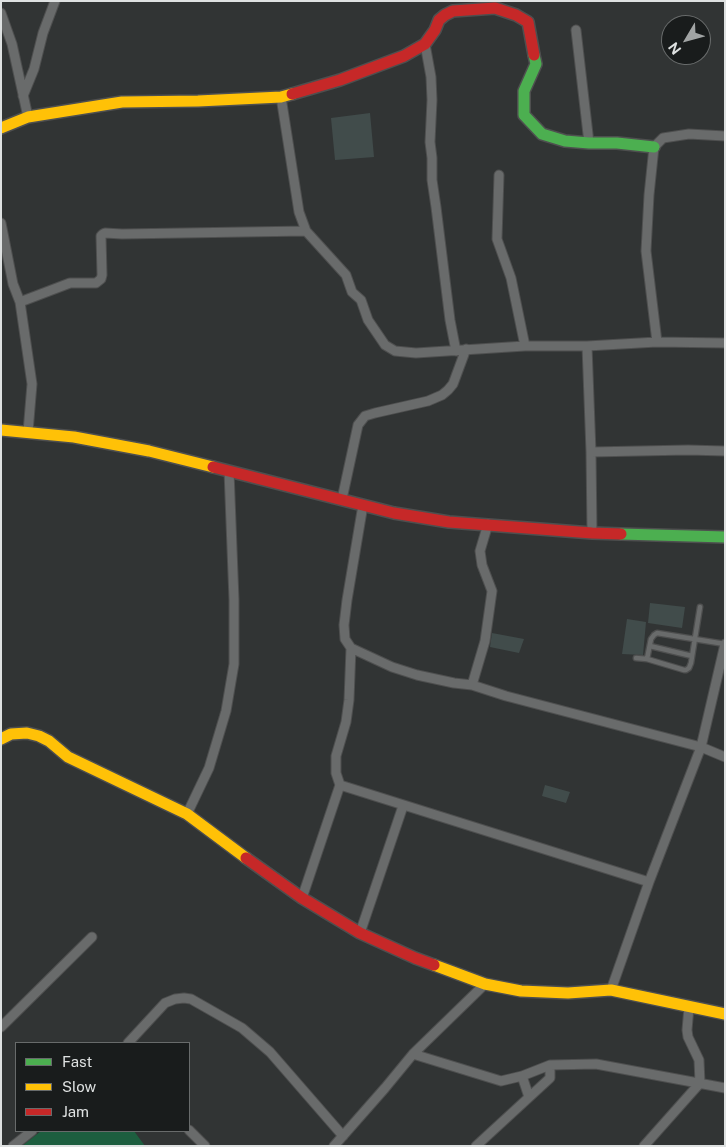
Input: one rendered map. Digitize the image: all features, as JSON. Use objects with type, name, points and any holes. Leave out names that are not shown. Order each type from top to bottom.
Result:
[{"type":"street","points":[[24,96],[34,69],[42,33],[55,1]]},
{"type":"street","points":[[1,128],[28,117],[122,102],[281,97],[340,80],[404,56],[425,44],[436,30],[439,20],[445,14],[453,11],[500,5],[528,22],[536,64],[524,91],[524,115],[542,134],[565,141],[617,143],[654,147]]},
{"type":"street","points":[[1,13],[12,44],[28,117]]},
{"type":"street","points":[[576,30],[589,143]]},
{"type":"street","points":[[425,44],[431,77],[430,142],[432,180],[450,320],[456,351]]},
{"type":"street","points":[[281,97],[299,212],[306,231],[346,275],[352,292],[361,300],[368,320],[385,345],[395,351],[416,353],[525,346],[587,346],[657,342],[725,343]]},
{"type":"street","points":[[657,342],[646,251],[648,195],[654,147],[663,138],[689,134],[725,136]]},
{"type":"street","points":[[499,175],[497,239],[511,278],[525,346]]},
{"type":"street","points":[[1,223],[13,284],[20,302],[32,384],[28,432]]},
{"type":"street","points":[[20,302],[70,283],[96,282],[101,279],[102,234],[105,233],[306,231]]},
{"type":"street","points":[[587,346],[592,533]]},
{"type":"street","points":[[342,499],[358,425],[365,416],[428,401],[442,395],[453,384],[466,349]]},
{"type":"street","points":[[1,430],[74,437],[149,451],[394,513],[449,522],[592,533],[725,536]]},
{"type":"street","points":[[590,452],[725,451]]},
{"type":"street","points":[[187,814],[210,768],[226,711],[234,664],[234,600],[229,471]]},
{"type":"street","points":[[363,504],[344,625],[345,639],[351,648],[392,667],[438,680],[472,685],[506,696],[701,747],[725,757]]},
{"type":"street","points":[[472,685],[484,641],[492,591],[482,565],[480,551],[488,524]]},
{"type":"street","points":[[611,990],[649,882],[701,747],[725,644]]},
{"type":"street","points":[[302,898],[340,785],[336,773],[336,756],[346,722],[349,700],[351,648]]},
{"type":"street","points":[[1,738],[10,734],[27,733],[39,736],[68,757],[187,814],[229,844],[254,865],[302,898],[360,933],[415,958],[486,984],[521,991],[568,993],[611,990],[725,1014]]},
{"type":"street","points":[[340,785],[649,882]]},
{"type":"street","points":[[360,933],[403,806]]},
{"type":"street","points":[[1,1027],[92,937]]},
{"type":"street","points":[[334,1146],[413,1054],[486,984]]},
{"type":"street","points":[[129,1042],[165,1003],[175,999],[191,999],[242,1028],[270,1052],[342,1136]]},
{"type":"street","points":[[644,1146],[700,1083],[699,1060],[688,1037],[689,1007]]},
{"type":"street","points":[[413,1054],[501,1081],[522,1076],[550,1065],[596,1064],[725,1088]]},
{"type":"street","points":[[476,1146],[550,1078],[550,1065]]},
{"type":"street","points":[[522,1076],[528,1097]]},
{"type":"street","points":[[190,1131],[205,1146]]},
{"type":"street","points":[[13,1146],[31,1132]]},
{"type":"lane","points":[[636,658],[647,659],[686,670],[689,668],[700,607]]},
{"type":"lane","points":[[647,659],[652,637],[657,633],[725,644]]},
{"type":"lane","points":[[650,646],[692,656]]},
{"type":"green space","points":[[40,1132],[135,1132],[145,1146],[22,1146]]},
{"type":"building","points":[[370,113],[374,157],[335,160],[331,118]]},
{"type":"building","points":[[650,603],[685,607],[682,628],[648,623]]},
{"type":"building","points":[[627,619],[646,622],[643,655],[622,654]]},
{"type":"building","points":[[492,633],[524,639],[519,653],[490,647]]},
{"type":"building","points":[[545,785],[570,792],[566,803],[542,796]]},
{"type":"traffic: fast","points":[[534,55],[536,64],[524,91],[524,115],[542,134],[565,141],[617,143],[654,147]]},
{"type":"traffic: fast","points":[[621,534],[725,537]]},
{"type":"traffic: slow","points":[[1,128],[28,117],[122,102],[198,101],[281,97],[292,94]]},
{"type":"traffic: slow","points":[[1,430],[74,437],[149,451],[213,467]]},
{"type":"traffic: slow","points":[[1,739],[11,734],[27,733],[39,736],[49,741],[68,757],[187,814],[246,858]]},
{"type":"traffic: slow","points":[[434,965],[485,984],[521,991],[568,993],[611,990],[725,1014]]},
{"type":"traffic: jam","points":[[292,94],[340,80],[404,56],[425,44],[435,30],[439,20],[453,11],[495,8],[516,15],[528,22],[534,55]]},
{"type":"traffic: jam","points":[[213,467],[394,513],[449,522],[621,534]]},
{"type":"traffic: jam","points":[[246,858],[302,898],[360,933],[434,965]]}]
